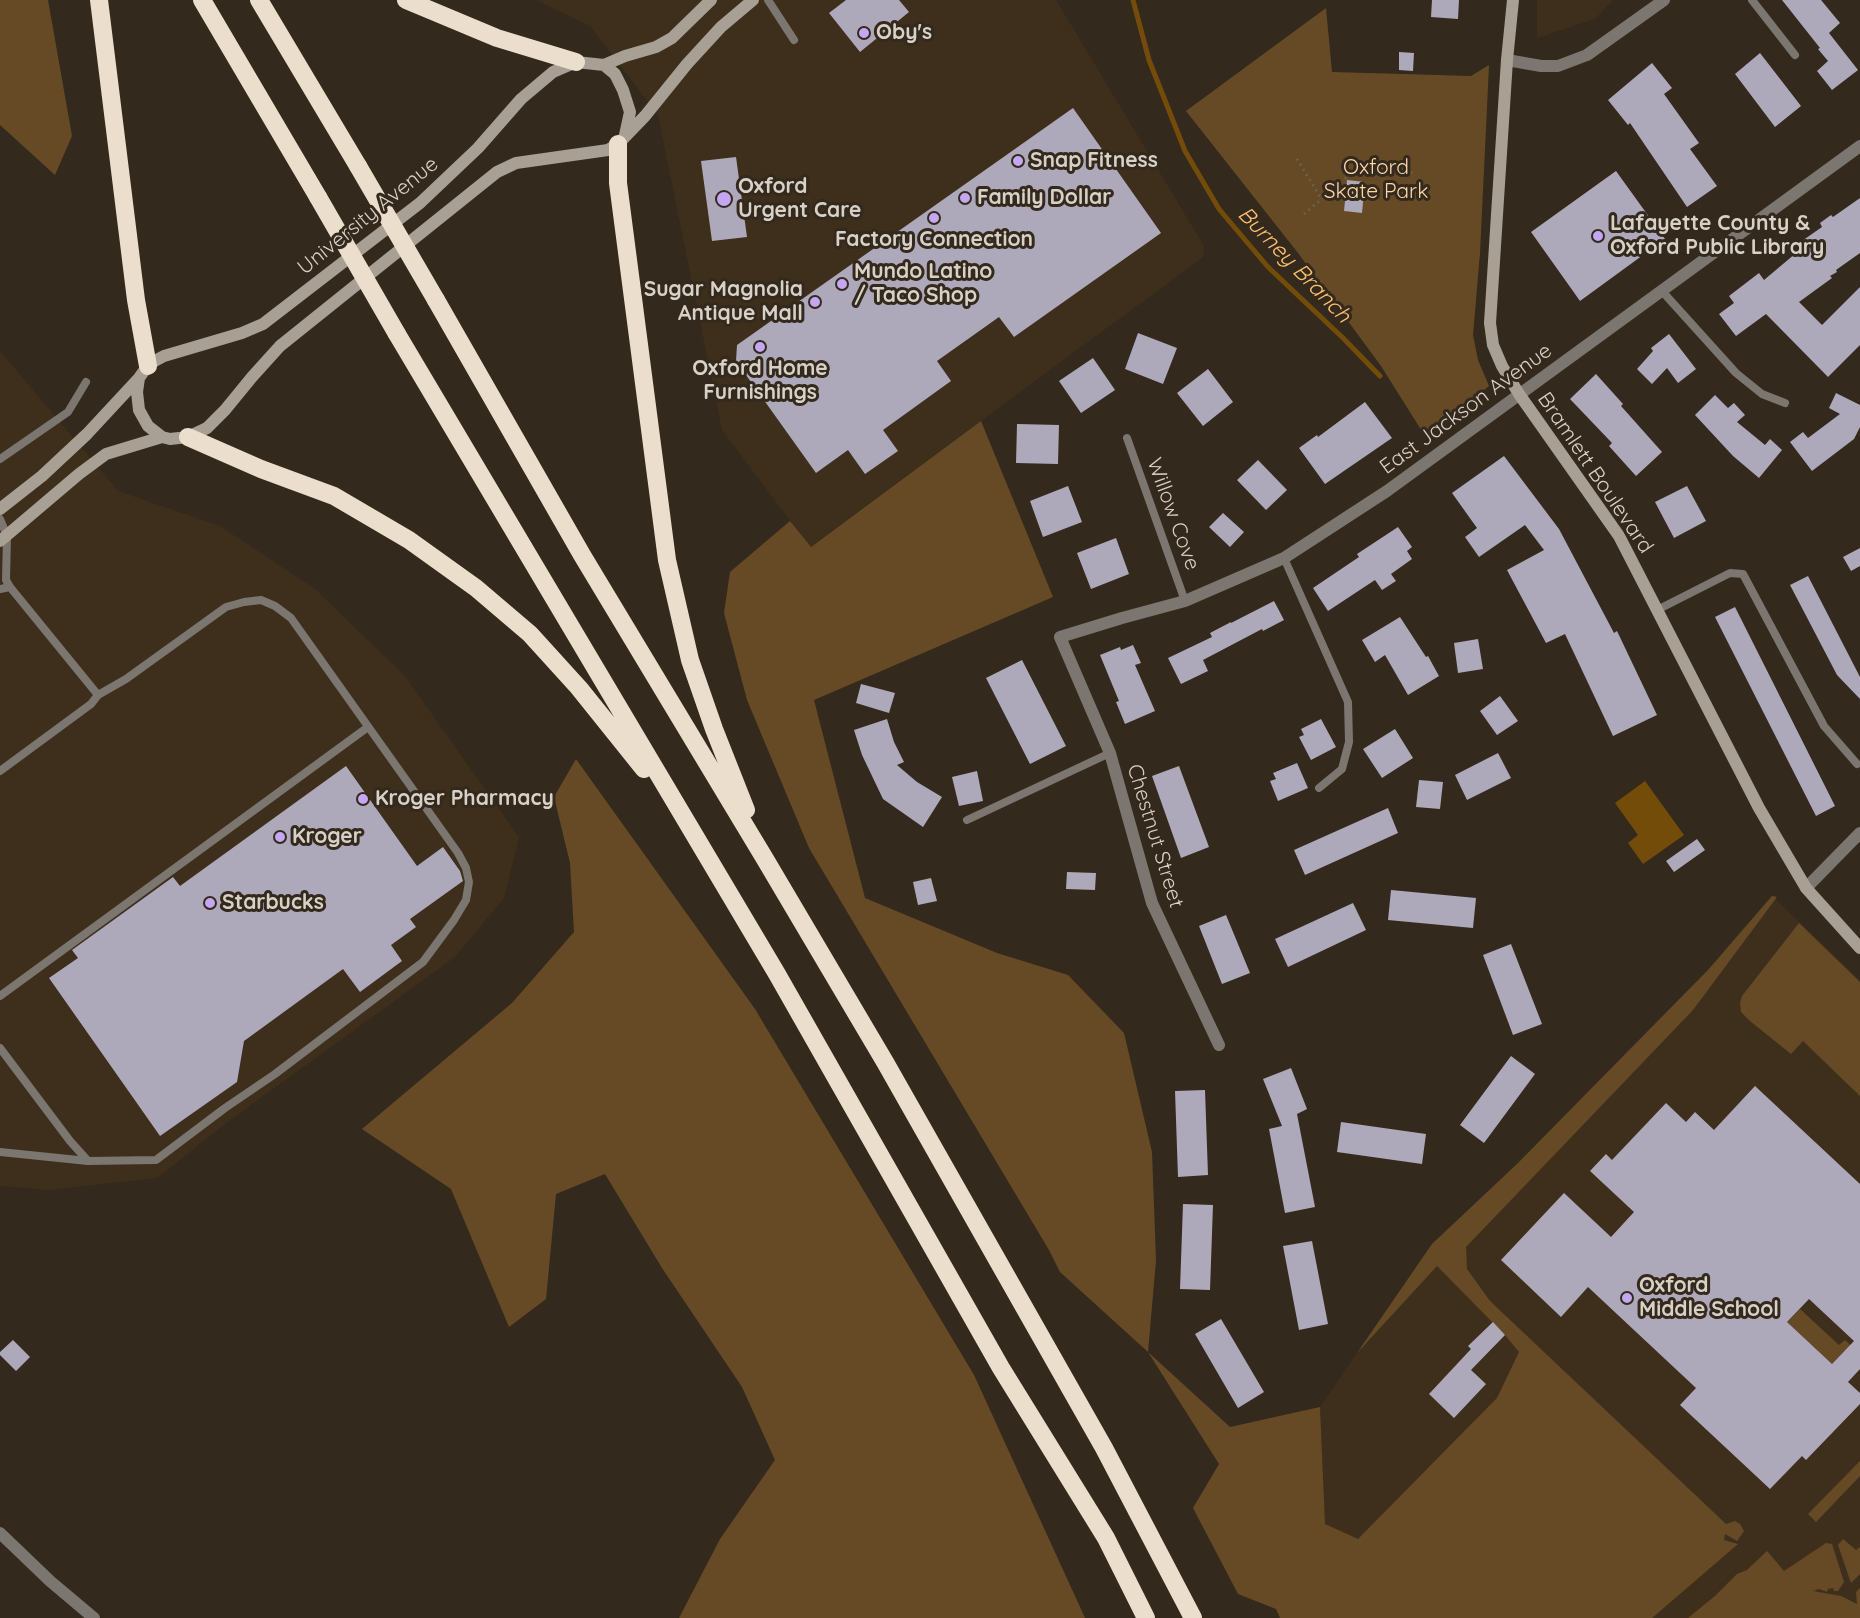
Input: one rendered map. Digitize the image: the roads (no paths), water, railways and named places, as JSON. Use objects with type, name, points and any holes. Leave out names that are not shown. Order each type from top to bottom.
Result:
[{"type":"highway","points":[[99,0],[143,372]]},
{"type":"highway","points":[[202,0],[783,985],[1001,1368],[1106,1538],[1146,1618]]},
{"type":"highway","points":[[259,0],[436,300],[582,555],[890,1072],[1104,1449],[1193,1618]]},
{"type":"highway","points":[[406,0],[497,38],[576,62]]},
{"type":"highway","points":[[621,141],[618,183],[667,560],[690,660],[714,729],[765,859]]},
{"type":"highway","points":[[188,437],[261,469],[334,496],[409,540],[476,588],[530,634],[579,688],[684,819]]},
{"type":"main road","points":[[576,62],[604,65],[656,47],[672,38],[711,0]]},
{"type":"main road","points":[[143,372],[137,392],[139,410],[148,426],[170,439],[188,437],[207,428],[280,346],[497,172],[516,163],[608,150],[621,141],[721,27],[753,0]]},
{"type":"main road","name":"Bramlett Boulevard","points":[[1513,0],[1490,323],[1493,345],[1518,394],[1619,536],[1759,808],[1806,888],[1860,948]]},
{"type":"main road","name":"University Avenue","points":[[0,509],[87,434],[143,372],[164,356],[242,333],[263,324],[420,203],[478,148],[520,99],[553,72],[576,62]]},
{"type":"main road","points":[[604,65],[615,74],[630,112],[628,127],[621,141]]},
{"type":"main road","points":[[3,538],[106,454],[162,436]]},
{"type":"street","points":[[1507,60],[1540,66],[1558,66],[1587,56],[1664,0]]},
{"type":"street","name":"East Jackson Avenue","points":[[1060,637],[1185,601],[1284,558],[1387,491],[1860,146]]},
{"type":"street","name":"Chestnut Street","points":[[1060,637],[1110,753],[1152,903],[1220,1045]]},
{"type":"street","points":[[1806,888],[1860,833]]},
{"type":"street","points":[[0,1533],[50,1581],[94,1618]]},
{"type":"lane","points":[[768,0],[794,39]]},
{"type":"lane","points":[[1752,0],[1795,55]]},
{"type":"lane","points":[[1661,290],[1736,373],[1762,394],[1785,403]]},
{"type":"lane","points":[[0,459],[68,412],[86,382]]},
{"type":"lane","name":"Willow Cove","points":[[1127,438],[1185,601]]},
{"type":"lane","points":[[0,519],[6,580],[98,695]]},
{"type":"lane","points":[[1284,558],[1348,702],[1349,742],[1342,769],[1319,788]]},
{"type":"lane","points":[[1657,610],[1730,573],[1743,574],[1824,726],[1857,764]]},
{"type":"lane","points":[[0,589],[10,587]]},
{"type":"lane","points":[[0,771],[91,704],[98,695],[126,679],[226,606],[261,600],[275,606],[291,618],[458,853],[466,868],[469,882],[466,900],[423,962],[275,1074],[156,1160],[88,1161],[0,1152]]},
{"type":"lane","points":[[0,996],[368,727]]},
{"type":"lane","points":[[967,820],[1110,753]]},
{"type":"lane","points":[[0,1048],[70,1142],[88,1161]]},
{"type":"waterway","name":"Burney Branch","points":[[1133,0],[1149,60],[1185,151],[1219,209],[1268,267],[1380,376]]},
{"type":"place","name":"Oby's","points":[[864,33]]},
{"type":"place","name":"Snap Fitness","points":[[1018,161]]},
{"type":"place","name":"Family Dollar","points":[[965,198]]},
{"type":"place","name":"Oxford Urgent Care","points":[[724,199]]},
{"type":"place","name":"Factory Connection","points":[[934,218]]},
{"type":"place","name":"Lafayette County & Oxford Public Library","points":[[1598,236]]},
{"type":"place","name":"Mundo Latino / Taco Shop","points":[[842,284]]},
{"type":"place","name":"Sugar Magnolia Antique Mall","points":[[815,302]]},
{"type":"place","name":"Oxford Home Furnishings","points":[[760,347]]},
{"type":"place","name":"Kroger Pharmacy","points":[[363,799]]},
{"type":"place","name":"Kroger","points":[[280,837]]},
{"type":"place","name":"Starbucks","points":[[210,903]]},
{"type":"place","name":"Oxford Middle School","points":[[1627,1298]]},
{"type":"park label","name":"Oxford Skate Park","points":[[1376,180]]}]
